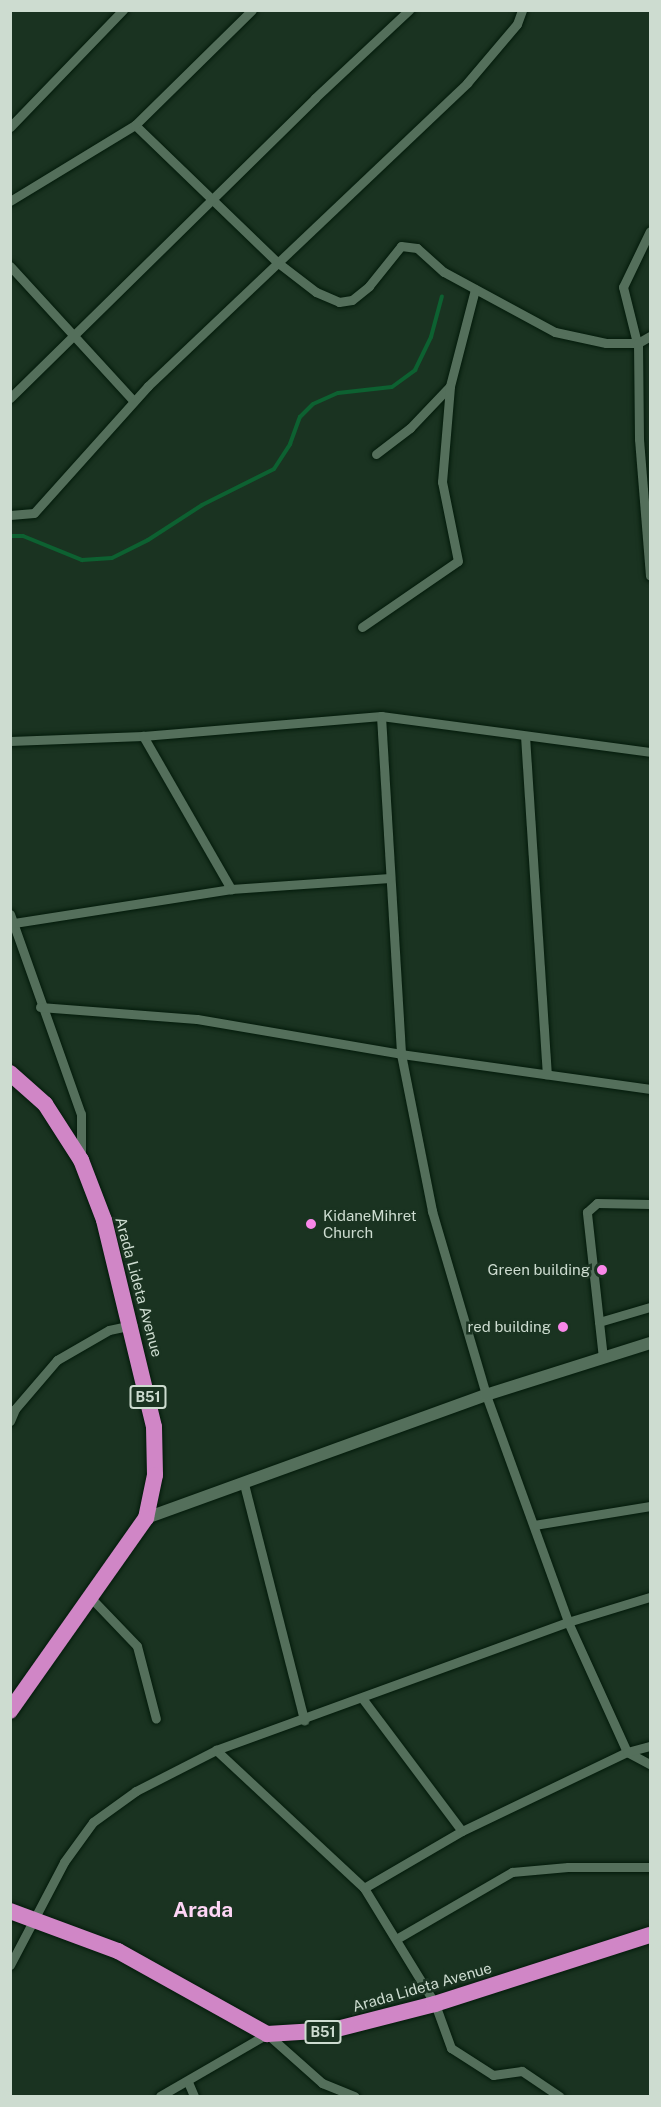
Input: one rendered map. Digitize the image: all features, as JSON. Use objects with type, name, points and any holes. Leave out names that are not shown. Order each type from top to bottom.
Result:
[{"type":"highway","name":"Arada Lideta Avenue","points":[[10,1073],[45,1104],[81,1160],[104,1220],[132,1325],[154,1426],[155,1474],[146,1518],[10,1711]]},
{"type":"highway","points":[[10,1911],[118,1951],[267,2034]]},
{"type":"highway","name":"Arada Lideta Avenue","points":[[267,2034],[333,2030],[435,2004],[651,1935]]},
{"type":"street","points":[[10,127],[123,10]]},
{"type":"street","points":[[10,201],[135,125],[252,10]]},
{"type":"street","points":[[10,515],[34,513],[134,400],[467,83],[517,24],[522,10]]},
{"type":"street","points":[[10,398],[407,11]]},
{"type":"street","points":[[135,125],[211,202],[277,262],[316,292],[339,302],[352,300],[369,286],[402,246],[417,248],[444,272],[555,332],[606,343],[637,343],[651,336]]},
{"type":"street","points":[[651,231],[623,287],[637,343],[639,439],[651,576]]},
{"type":"street","points":[[10,266],[134,400]]},
{"type":"street","points":[[362,627],[458,561],[442,482],[450,386],[475,289]]},
{"type":"street","points":[[376,454],[410,428],[450,386]]},
{"type":"street","points":[[381,716],[401,1054],[432,1211],[486,1395],[568,1622],[627,1752],[651,1764]]},
{"type":"street","points":[[10,741],[143,736],[381,716],[651,752]]},
{"type":"street","points":[[143,736],[231,889]]},
{"type":"street","points":[[525,736],[547,1074]]},
{"type":"street","points":[[81,1160],[81,1114],[40,1006],[12,918],[231,889],[390,878]]},
{"type":"street","points":[[40,1006],[197,1019],[401,1054],[651,1089]]},
{"type":"street","points":[[603,1358],[587,1212],[597,1203],[651,1204]]},
{"type":"street","points":[[598,1322],[651,1307]]},
{"type":"street","points":[[10,1421],[15,1409],[57,1360],[109,1330],[132,1325]]},
{"type":"street","points":[[146,1518],[486,1395],[651,1343]]},
{"type":"street","points":[[244,1484],[304,1720]]},
{"type":"street","points":[[534,1524],[651,1506]]},
{"type":"street","points":[[10,1965],[32,1918],[93,1822],[136,1791],[216,1750],[304,1720],[568,1622],[651,1597]]},
{"type":"street","points":[[91,1598],[137,1646],[156,1719]]},
{"type":"street","points":[[362,1698],[462,1831]]},
{"type":"street","points":[[364,1888],[462,1831],[627,1752],[651,1746]]},
{"type":"street","points":[[216,1750],[364,1888],[398,1938],[435,2004],[447,2043],[459,2055],[493,2075],[522,2071],[559,2097]]},
{"type":"street","points":[[398,1938],[512,1872],[568,1867],[651,1867]]},
{"type":"street","points":[[160,2097],[267,2034],[322,2083],[354,2097]]},
{"type":"street","points":[[188,2082],[194,2097]]},
{"type":"waterway","points":[[10,536],[23,536],[82,560],[112,558],[148,540],[202,505],[274,469],[290,444],[300,417],[313,404],[338,393],[392,387],[415,370],[431,337],[442,296]]},
{"type":"place","name":"KidaneMihret Church","points":[[311,1224]]},
{"type":"place","name":"Green building","points":[[602,1270]]},
{"type":"place","name":"red building","points":[[563,1327]]},
{"type":"district","name":"Arada","points":[[203,1910]]}]
